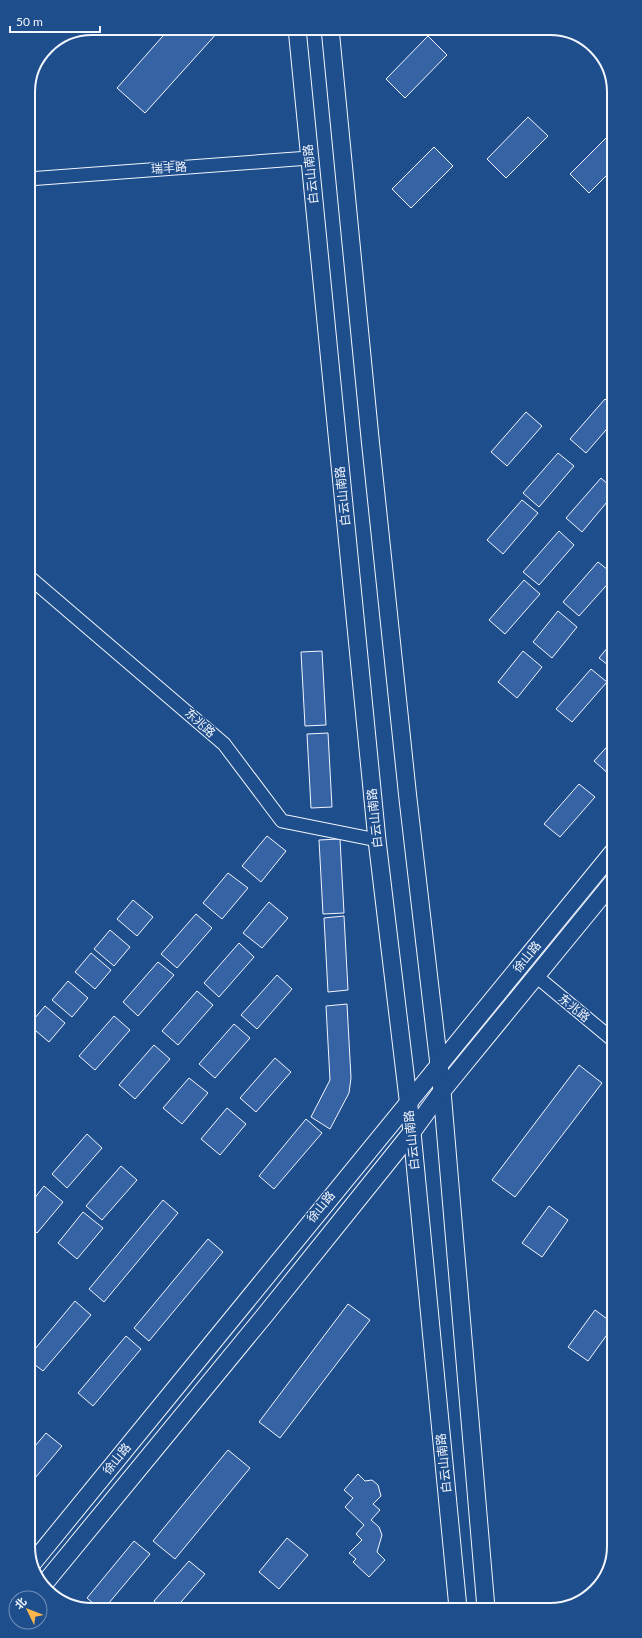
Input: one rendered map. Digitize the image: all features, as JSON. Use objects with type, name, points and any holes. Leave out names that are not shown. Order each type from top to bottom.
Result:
[{"type":"main road","name":"白云山南路","points":[[298,35],[377,840],[412,1132],[458,1603]]},
{"type":"main road","points":[[331,35],[377,506],[408,799],[442,1091],[486,1603]]},
{"type":"main road","name":"徐山路","points":[[36,1558],[607,859]]},
{"type":"main road","name":"徐山路","points":[[47,1581],[265,1315],[412,1132],[442,1091],[607,889]]},
{"type":"street","name":"瑞丰路","points":[[35,178],[309,158]]},
{"type":"street","name":"东兆路","points":[[35,582],[224,744],[282,821],[377,840]]},
{"type":"street","name":"东兆路","points":[[536,976],[607,1035]]},
{"type":"building","points":[[164,35],[215,35],[145,113],[117,88]]},
{"type":"building","points":[[428,36],[447,55],[405,98],[386,79]]},
{"type":"building","points":[[528,117],[548,136],[506,178],[487,159]]},
{"type":"building","points":[[607,137],[607,175],[589,193],[570,174]]},
{"type":"building","points":[[434,147],[453,166],[411,208],[392,189]]},
{"type":"building","points":[[605,399],[607,401],[607,429],[586,453],[570,439]]},
{"type":"building","points":[[526,412],[542,426],[507,466],[491,452]]},
{"type":"building","points":[[558,453],[574,466],[539,507],[523,493]]},
{"type":"building","points":[[601,478],[607,483],[607,502],[582,532],[566,518]]},
{"type":"building","points":[[522,500],[538,513],[503,554],[487,540]]},
{"type":"building","points":[[559,531],[574,545],[539,585],[523,572]]},
{"type":"building","points":[[598,562],[607,569],[607,585],[579,616],[563,602]]},
{"type":"building","points":[[524,580],[540,594],[505,634],[489,620]]},
{"type":"building","points":[[558,611],[577,627],[552,658],[533,642]]},
{"type":"building","points":[[607,648],[607,664],[599,658]]},
{"type":"building","points":[[322,651],[326,725],[305,726],[301,652]]},
{"type":"building","points":[[523,651],[542,667],[517,698],[498,682]]},
{"type":"building","points":[[591,669],[607,682],[572,722],[556,709]]},
{"type":"building","points":[[328,733],[332,807],[311,808],[307,734]]},
{"type":"building","points":[[607,747],[607,772],[594,761]]},
{"type":"building","points":[[579,784],[595,797],[560,837],[544,824]]},
{"type":"building","points":[[267,836],[286,851],[261,882],[242,866]]},
{"type":"building","points":[[340,839],[344,913],[323,914],[319,840]]},
{"type":"building","points":[[228,873],[248,888],[222,919],[203,903]]},
{"type":"building","points":[[133,900],[153,917],[137,936],[117,919]]},
{"type":"building","points":[[269,902],[288,918],[262,948],[243,933]]},
{"type":"building","points":[[196,914],[212,928],[177,968],[161,954]]},
{"type":"building","points":[[344,916],[348,990],[328,992],[324,918]]},
{"type":"building","points":[[110,930],[130,947],[114,966],[94,949]]},
{"type":"building","points":[[239,943],[254,957],[219,997],[204,983]]},
{"type":"building","points":[[91,953],[111,970],[95,989],[75,972]]},
{"type":"building","points":[[158,962],[174,975],[138,1016],[123,1002]]},
{"type":"building","points":[[277,975],[292,989],[257,1029],[241,1015]]},
{"type":"building","points":[[68,981],[88,998],[72,1017],[52,1000]]},
{"type":"building","points":[[197,991],[213,1005],[178,1045],[162,1031]]},
{"type":"building","points":[[347,1004],[351,1078],[349,1093],[330,1129],[311,1117],[330,1080],[326,1006]]},
{"type":"building","points":[[45,1006],[65,1023],[49,1042],[35,1030],[35,1018]]},
{"type":"building","points":[[114,1016],[130,1030],[95,1070],[79,1056]]},
{"type":"building","points":[[234,1024],[250,1038],[215,1078],[199,1064]]},
{"type":"building","points":[[154,1045],[170,1059],[135,1099],[119,1085]]},
{"type":"building","points":[[275,1058],[291,1072],[256,1112],[240,1098]]},
{"type":"building","points":[[579,1065],[602,1083],[515,1197],[492,1180]]},
{"type":"building","points":[[189,1078],[208,1093],[182,1124],[163,1108]]},
{"type":"building","points":[[227,1108],[246,1124],[220,1155],[201,1139]]},
{"type":"building","points":[[306,1119],[322,1133],[274,1189],[259,1176]]},
{"type":"building","points":[[87,1134],[102,1148],[67,1188],[52,1174]]},
{"type":"building","points":[[121,1166],[137,1180],[102,1220],[86,1206]]},
{"type":"building","points":[[44,1186],[63,1202],[37,1233],[35,1231],[35,1198]]},
{"type":"building","points":[[163,1200],[178,1213],[104,1302],[89,1289]]},
{"type":"building","points":[[549,1206],[568,1220],[542,1257],[522,1243]]},
{"type":"building","points":[[83,1212],[103,1228],[77,1259],[58,1243]]},
{"type":"building","points":[[208,1239],[223,1252],[149,1341],[134,1328]]},
{"type":"building","points":[[75,1301],[91,1315],[43,1371],[35,1365],[35,1349]]},
{"type":"building","points":[[348,1304],[370,1320],[280,1438],[259,1422]]},
{"type":"building","points":[[595,1310],[607,1319],[607,1335],[588,1361],[568,1347]]},
{"type":"building","points":[[126,1336],[141,1349],[93,1406],[78,1393]]},
{"type":"building","points":[[46,1433],[62,1446],[35,1478],[35,1446]]},
{"type":"building","points":[[228,1450],[250,1468],[175,1559],[153,1541]]},
{"type":"building","points":[[358,1474],[365,1481],[372,1480],[378,1485],[381,1496],[373,1504],[380,1510],[371,1520],[379,1527],[382,1535],[377,1552],[385,1560],[369,1577],[353,1562],[356,1559],[349,1553],[362,1540],[356,1534],[364,1525],[345,1507],[353,1498],[344,1490]]},
{"type":"building","points":[[287,1538],[308,1555],[279,1589],[259,1572]]},
{"type":"building","points":[[134,1541],[150,1554],[109,1603],[93,1603],[87,1598]]},
{"type":"building","points":[[189,1561],[205,1574],[180,1603],[156,1603],[154,1601]]}]
